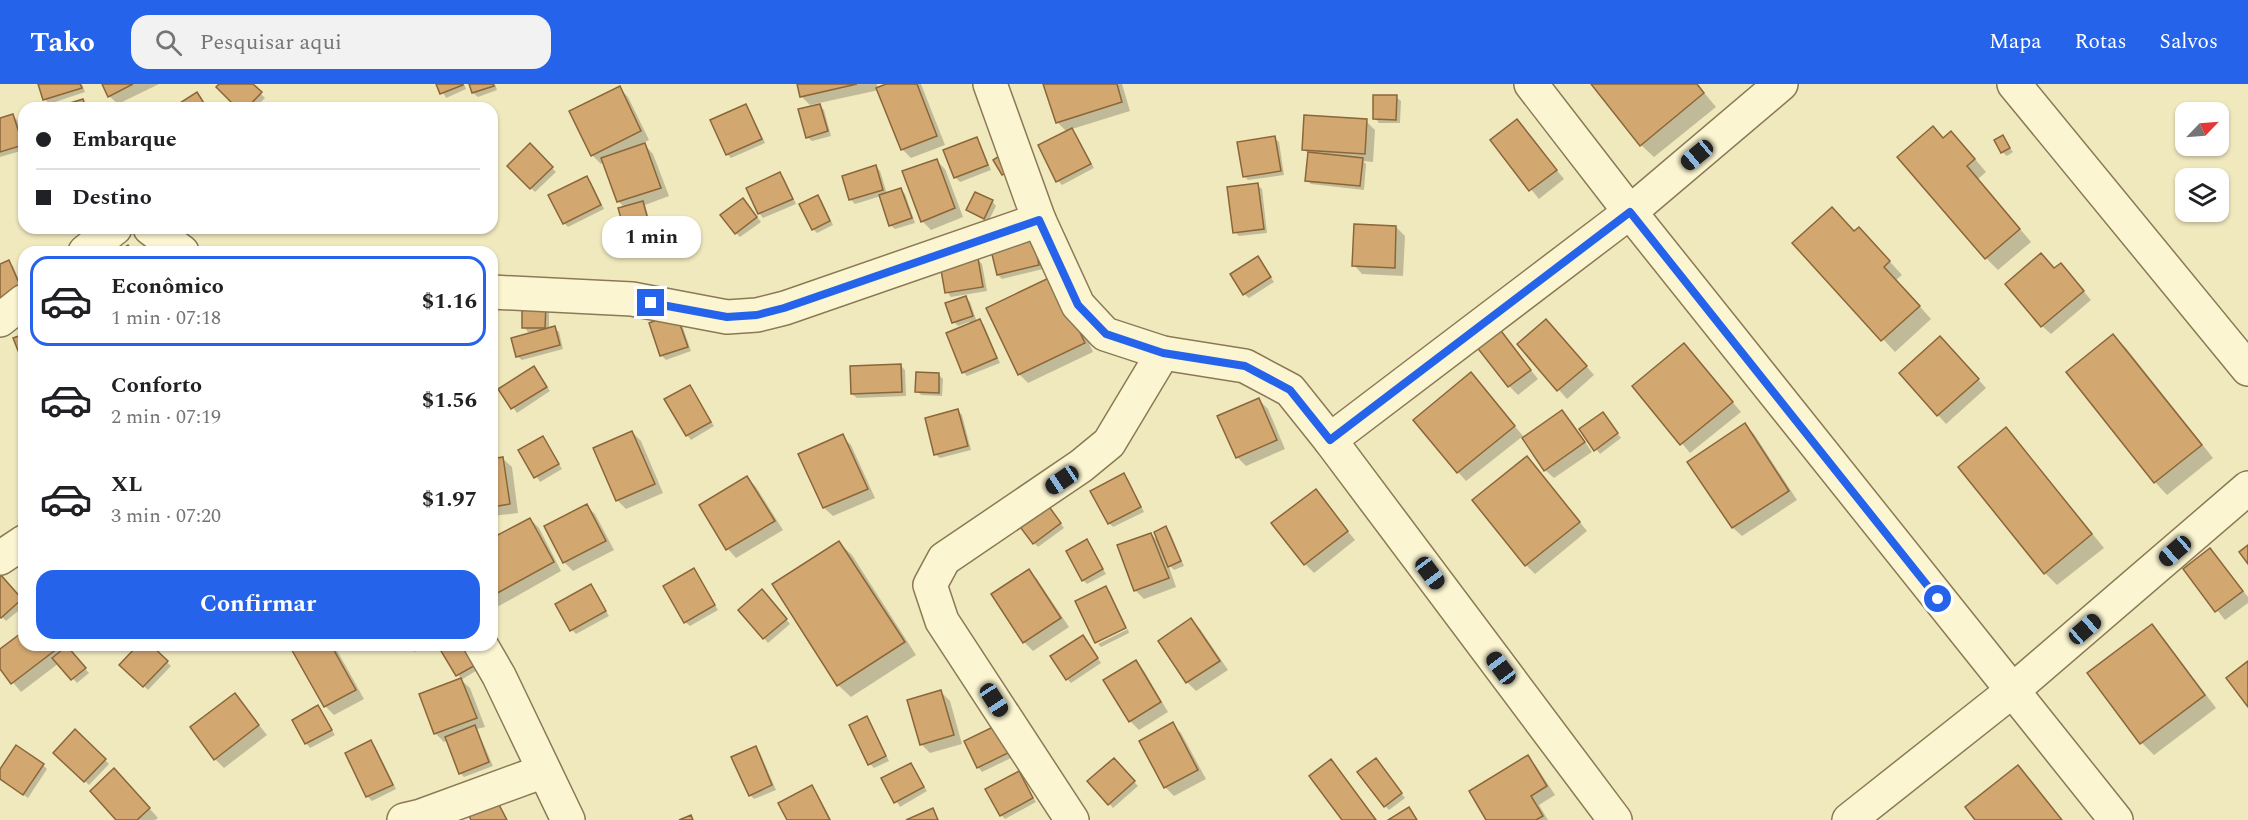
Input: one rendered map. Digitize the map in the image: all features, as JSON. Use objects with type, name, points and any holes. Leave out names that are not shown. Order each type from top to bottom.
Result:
[{"type":"street","points":[[990,84],[1039,220],[1078,305],[1106,334],[1163,353],[1245,366],[1290,390],[1615,820]]},
{"type":"street","points":[[1531,84],[1630,212],[2116,820]]},
{"type":"street","points":[[1330,440],[1630,212],[1781,84]]},
{"type":"street","points":[[2014,84],[2248,369]]},
{"type":"street","points":[[498,292],[632,299],[727,317],[757,315],[784,308],[1039,220]]},
{"type":"street","points":[[92,246],[108,234]]},
{"type":"street","points":[[158,234],[174,246]]},
{"type":"street","points":[[0,320],[18,306]]},
{"type":"street","points":[[1072,820],[942,621],[930,585],[944,559],[1081,466],[1109,443],[1163,353]]},
{"type":"street","points":[[1849,820],[2012,692],[2248,488]]},
{"type":"street","points":[[0,558],[18,546]]},
{"type":"street","points":[[484,651],[499,676],[568,820]]},
{"type":"street","points":[[404,820],[421,816],[544,771]]},
{"type":"building","points":[[38,84],[80,84],[82,88],[43,100]]},
{"type":"building","points":[[102,84],[133,84],[108,97]]},
{"type":"building","points":[[219,84],[253,84],[262,92],[253,102],[231,102],[216,87]]},
{"type":"building","points":[[436,84],[463,84],[463,85],[440,94]]},
{"type":"building","points":[[469,84],[493,84],[494,86],[472,93]]},
{"type":"building","points":[[797,84],[857,84],[800,97]]},
{"type":"building","points":[[886,84],[917,84],[937,136],[901,150],[876,88]]},
{"type":"building","points":[[1043,84],[1117,84],[1122,102],[1056,123]]},
{"type":"building","points":[[1591,84],[1697,84],[1704,93],[1640,146]]},
{"type":"building","points":[[620,86],[641,131],[591,156],[569,111]]},
{"type":"building","points":[[197,92],[203,102],[181,102]]},
{"type":"building","points":[[1373,95],[1397,95],[1396,120],[1373,119]]},
{"type":"building","points":[[746,104],[762,139],[726,155],[710,120]]},
{"type":"building","points":[[820,104],[828,131],[806,138],[798,109]]},
{"type":"building","points":[[13,114],[18,130],[18,147],[0,152],[0,118]]},
{"type":"building","points":[[1304,115],[1367,119],[1365,154],[1302,150]]},
{"type":"building","points":[[1517,119],[1557,170],[1529,191],[1490,140]]},
{"type":"building","points":[[1933,126],[1943,138],[1951,131],[1975,159],[1967,166],[2020,229],[1985,259],[1897,157]]},
{"type":"building","points":[[1072,128],[1091,164],[1056,182],[1038,145]]},
{"type":"building","points":[[2003,135],[2010,148],[2001,153],[1994,140]]},
{"type":"building","points":[[1275,136],[1281,171],[1243,177],[1237,142]]},
{"type":"building","points":[[977,137],[988,165],[954,178],[943,150]]},
{"type":"building","points":[[530,143],[553,167],[530,189],[507,166]]},
{"type":"building","points":[[645,143],[661,188],[617,202],[601,158]]},
{"type":"building","points":[[1007,151],[1017,167],[1002,175],[993,160]]},
{"type":"building","points":[[1308,152],[1363,158],[1360,186],[1305,181]]},
{"type":"building","points":[[937,159],[955,208],[921,222],[902,171]]},
{"type":"building","points":[[876,165],[883,190],[849,200],[842,176]]},
{"type":"building","points":[[780,172],[793,199],[758,214],[746,188]]},
{"type":"building","points":[[587,176],[601,205],[563,224],[548,195]]},
{"type":"building","points":[[1258,183],[1264,229],[1233,233],[1227,187]]},
{"type":"building","points":[[901,188],[912,218],[889,226],[879,195]]},
{"type":"building","points":[[975,192],[993,200],[984,219],[966,210]]},
{"type":"building","points":[[818,195],[830,221],[812,230],[799,204]]},
{"type":"building","points":[[743,198],[757,217],[735,234],[720,215]]},
{"type":"building","points":[[643,201],[653,239],[629,246],[618,208]]},
{"type":"building","points":[[1832,207],[1854,231],[1859,227],[1890,261],[1884,267],[1920,306],[1881,341],[1792,243]]},
{"type":"building","points":[[1354,224],[1396,226],[1395,268],[1352,266]]},
{"type":"building","points":[[1032,232],[1039,265],[997,275],[989,242]]},
{"type":"building","points":[[2041,253],[2054,268],[2061,263],[2084,291],[2041,327],[2005,284]]},
{"type":"building","points":[[1258,256],[1271,277],[1243,295],[1230,274]]},
{"type":"building","points":[[978,258],[983,287],[945,293],[940,264]]},
{"type":"building","points":[[9,260],[18,281],[18,292],[0,300],[0,264]]},
{"type":"building","points":[[1053,276],[1085,343],[1018,375],[986,308]]},
{"type":"building","points":[[966,296],[973,316],[952,323],[945,303]]},
{"type":"building","points":[[522,305],[546,305],[545,328],[522,328]]},
{"type":"building","points":[[676,313],[688,347],[660,356],[649,323]]},
{"type":"building","points":[[980,319],[997,358],[962,373],[946,333]]},
{"type":"building","points":[[1546,319],[1587,366],[1557,391],[1517,344]]},
{"type":"building","points":[[1495,323],[1531,370],[1508,387],[1472,341]]},
{"type":"building","points":[[555,326],[560,345],[516,357],[511,338]]},
{"type":"building","points":[[2113,334],[2202,445],[2154,483],[2066,372]]},
{"type":"building","points":[[18,336],[18,350],[13,338]]},
{"type":"building","points":[[1940,336],[1979,379],[1937,416],[1899,373]]},
{"type":"building","points":[[1684,343],[1733,402],[1680,445],[1632,386]]},
{"type":"building","points":[[901,364],[902,392],[851,394],[850,366]]},
{"type":"building","points":[[534,366],[547,387],[511,409],[498,389]]},
{"type":"building","points":[[916,372],[939,373],[939,393],[915,392]]},
{"type":"building","points":[[1471,372],[1515,426],[1457,473],[1413,420]]},
{"type":"building","points":[[690,385],[711,422],[686,436],[664,399]]},
{"type":"building","points":[[1259,398],[1277,440],[1236,458],[1217,416]]},
{"type":"building","points":[[958,409],[968,446],[934,455],[925,418]]},
{"type":"building","points":[[1562,410],[1585,442],[1544,471],[1522,438]]},
{"type":"building","points":[[1603,412],[1618,433],[1594,451],[1579,429]]},
{"type":"building","points":[[1745,423],[1789,491],[1732,528],[1687,462]]},
{"type":"building","points":[[2006,427],[2092,534],[2044,574],[1958,467]]},
{"type":"building","points":[[632,431],[655,484],[616,501],[593,448]]},
{"type":"building","points":[[843,434],[868,489],[823,508],[798,454]]},
{"type":"building","points":[[543,436],[559,464],[534,478],[518,450]]},
{"type":"building","points":[[1527,456],[1580,522],[1525,566],[1472,500]]},
{"type":"building","points":[[503,457],[510,504],[498,506],[498,458]]},
{"type":"building","points":[[1124,473],[1141,507],[1108,524],[1090,491]]},
{"type":"building","points":[[747,476],[775,521],[726,550],[699,505]]},
{"type":"building","points":[[1316,489],[1348,531],[1304,565],[1271,523]]},
{"type":"building","points":[[1042,497],[1061,523],[1033,544],[1014,519]]},
{"type":"building","points":[[587,504],[606,541],[563,563],[544,526]]},
{"type":"building","points":[[530,518],[554,562],[498,593],[498,535]]},
{"type":"building","points":[[1166,526],[1181,561],[1168,567],[1154,532]]},
{"type":"building","points":[[1151,533],[1169,578],[1134,591],[1117,545]]},
{"type":"building","points":[[1087,539],[1103,569],[1082,581],[1066,551]]},
{"type":"building","points":[[839,541],[905,642],[837,686],[772,584]]},
{"type":"building","points":[[2248,545],[2248,564],[2239,552]]},
{"type":"building","points":[[2210,548],[2243,591],[2215,612],[2183,569]]},
{"type":"building","points":[[694,568],[715,605],[684,623],[663,586]]},
{"type":"building","points":[[1029,569],[1061,618],[1023,643],[991,594]]},
{"type":"building","points":[[0,574],[18,594],[18,603],[0,617]]},
{"type":"building","points":[[591,584],[606,611],[570,631],[555,604]]},
{"type":"building","points":[[1106,586],[1126,628],[1095,643],[1075,601]]},
{"type":"building","points":[[762,589],[787,619],[763,639],[738,610]]},
{"type":"building","points":[[1191,618],[1220,661],[1186,683],[1158,641]]},
{"type":"building","points":[[2152,624],[2205,695],[2140,744],[2087,673]]},
{"type":"building","points":[[1083,635],[1098,658],[1066,680],[1050,656]]},
{"type":"building","points":[[18,636],[18,651],[54,651],[11,684],[0,669],[0,649]]},
{"type":"building","points":[[61,651],[71,651],[86,668],[71,680],[52,658]]},
{"type":"building","points":[[132,651],[157,651],[168,661],[143,687],[119,665]]},
{"type":"building","points":[[292,651],[334,651],[356,690],[324,707]]},
{"type":"building","points":[[441,651],[475,651],[481,662],[456,676]]},
{"type":"building","points":[[1136,660],[1161,702],[1129,722],[1103,680]]},
{"type":"building","points":[[2248,661],[2248,707],[2226,678]]},
{"type":"building","points":[[461,678],[477,718],[434,734],[419,694]]},
{"type":"building","points":[[941,690],[954,735],[920,745],[907,700]]},
{"type":"building","points":[[235,693],[259,725],[214,760],[190,727]]},
{"type":"building","points":[[318,705],[332,730],[305,744],[292,720]]},
{"type":"building","points":[[867,716],[886,756],[868,765],[849,725]]},
{"type":"building","points":[[1173,722],[1198,770],[1164,788],[1139,741]]},
{"type":"building","points":[[475,725],[489,762],[459,774],[445,737]]},
{"type":"building","points":[[997,725],[1010,752],[977,768],[964,741]]},
{"type":"building","points":[[75,729],[106,759],[84,782],[53,753]]},
{"type":"building","points":[[371,740],[393,785],[366,797],[345,753]]},
{"type":"building","points":[[16,745],[44,764],[23,795],[0,779],[0,769]]},
{"type":"building","points":[[756,746],[772,785],[749,796],[731,757]]},
{"type":"building","points":[[1528,755],[1547,786],[1531,796],[1543,816],[1536,820],[1486,820],[1469,791]]},
{"type":"building","points":[[1114,758],[1135,781],[1108,805],[1087,781]]},
{"type":"building","points":[[1376,758],[1402,793],[1384,807],[1357,772]]},
{"type":"building","points":[[1331,759],[1376,820],[1342,820],[1309,776]]},
{"type":"building","points":[[911,763],[924,787],[894,803],[881,778]]},
{"type":"building","points":[[2018,765],[2062,820],[1975,820],[1965,807]]},
{"type":"building","points":[[114,768],[150,808],[137,820],[116,820],[90,791]]},
{"type":"building","points":[[1019,771],[1033,798],[1000,816],[985,789]]},
{"type":"building","points":[[812,785],[830,820],[787,820],[778,803]]},
{"type":"building","points":[[495,797],[507,820],[471,820],[467,812]]},
{"type":"building","points":[[1409,807],[1417,820],[1388,820]]},
{"type":"building","points":[[933,808],[938,820],[906,820]]},
{"type":"building","points":[[691,815],[693,820],[679,820]]},
{"type":"route","points":[[651,303],[727,317],[757,315],[784,308],[1039,220],[1078,305],[1106,334],[1163,353],[1245,366],[1290,390],[1330,440],[1630,212],[1938,599]]}]
